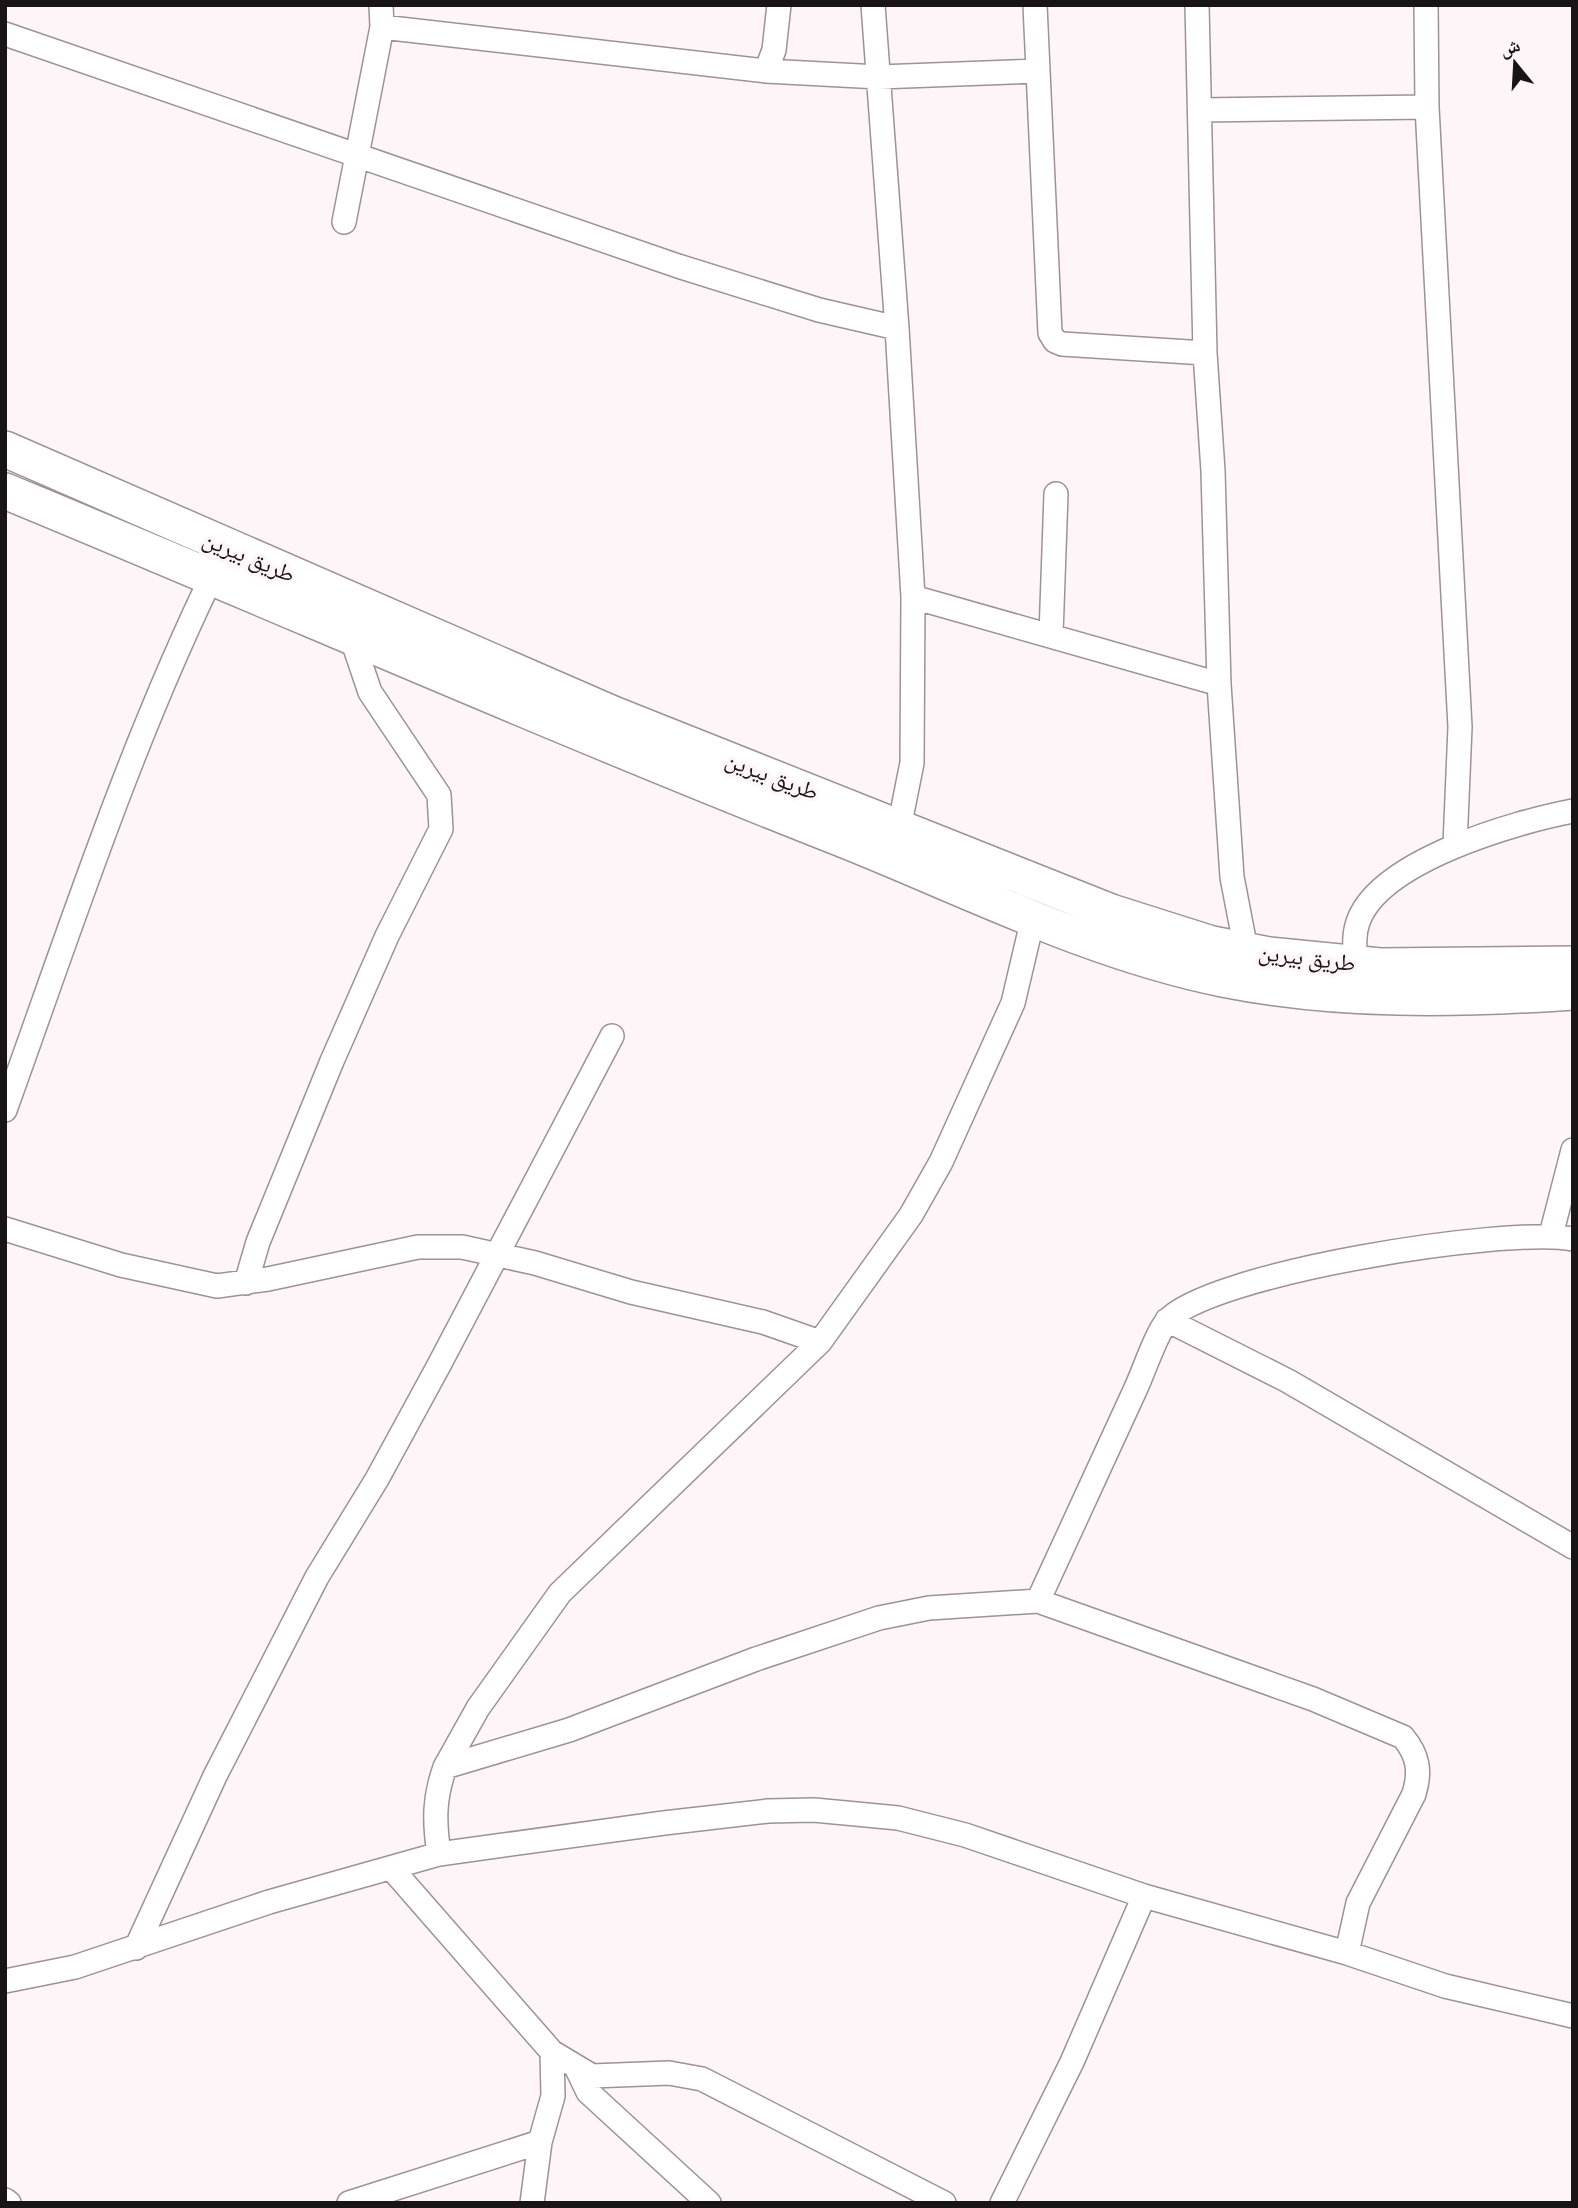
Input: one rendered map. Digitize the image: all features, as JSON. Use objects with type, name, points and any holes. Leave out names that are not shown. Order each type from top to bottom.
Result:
[{"type":"main road","name":"طريق بيرين","points":[[5,449],[219,562],[351,636],[716,772],[899,828],[1111,912],[1212,944],[1356,964],[1461,967],[1573,964]]},
{"type":"main road","name":"طريق بيرين","points":[[5,491],[219,562],[716,772],[1033,918],[1168,965],[1223,979],[1377,998],[1573,992]]},
{"type":"street","points":[[766,71],[775,50],[779,5]]},
{"type":"street","points":[[873,5],[897,328],[913,597],[912,763],[899,828]]},
{"type":"street","points":[[1035,5],[1050,333],[1055,341],[1062,344],[1205,353]]},
{"type":"street","points":[[1197,5],[1205,353],[1213,471],[1219,684],[1232,877],[1246,950]]},
{"type":"street","points":[[1426,5],[1427,107],[1460,727],[1455,845]]},
{"type":"street","points":[[344,222],[381,16],[766,71],[879,77],[1037,71]]},
{"type":"street","points":[[5,34],[678,266],[819,310],[897,328]]},
{"type":"street","points":[[1200,110],[1427,107]]},
{"type":"street","points":[[1051,635],[1056,494]]},
{"type":"street","points":[[5,1110],[78,901],[156,702],[219,562]]},
{"type":"street","points":[[913,597],[1219,684]]},
{"type":"street","points":[[247,1283],[258,1242],[332,1062],[387,936],[441,829],[442,810],[439,795],[370,692],[351,636]]},
{"type":"street","points":[[1356,964],[1354,935],[1363,910],[1401,877],[1455,845],[1478,836],[1573,811]]},
{"type":"street","points":[[439,1854],[434,1819],[436,1793],[445,1767],[478,1707],[560,1593],[820,1342],[911,1215],[941,1162],[1013,1003],[1033,918]]},
{"type":"street","points":[[135,1948],[215,1776],[317,1577],[377,1479],[612,1037]]},
{"type":"street","points":[[1038,1601],[1167,1320],[1225,1290],[1290,1273],[1472,1239],[1562,1237],[1573,1150]]},
{"type":"street","points":[[5,1229],[121,1265],[217,1286],[247,1283],[418,1247],[462,1247],[631,1292],[763,1322],[820,1342]]},
{"type":"street","points":[[1167,1320],[1288,1381],[1573,1547]]},
{"type":"street","points":[[445,1767],[569,1730],[756,1659],[879,1618],[929,1608],[1038,1601],[1313,1699],[1403,1737],[1411,1747],[1418,1765],[1419,1779],[1414,1794],[1358,1903],[1347,1953]]},
{"type":"street","points":[[5,1981],[75,1967],[269,1902],[439,1854],[664,1823],[768,1811],[814,1810],[898,1818],[965,1835],[1144,1896],[1347,1953],[1445,1986],[1573,2017]]},
{"type":"street","points":[[392,1869],[552,2052],[577,2069],[592,2076],[668,2073],[702,2079],[944,2203]]},
{"type":"street","points":[[1002,2203],[1072,2062],[1144,1896]]},
{"type":"street","points":[[532,2203],[540,2143],[553,2096],[552,2052]]},
{"type":"street","points":[[577,2069],[588,2092],[709,2203]]},
{"type":"street","points":[[349,2203],[540,2143]]}]
